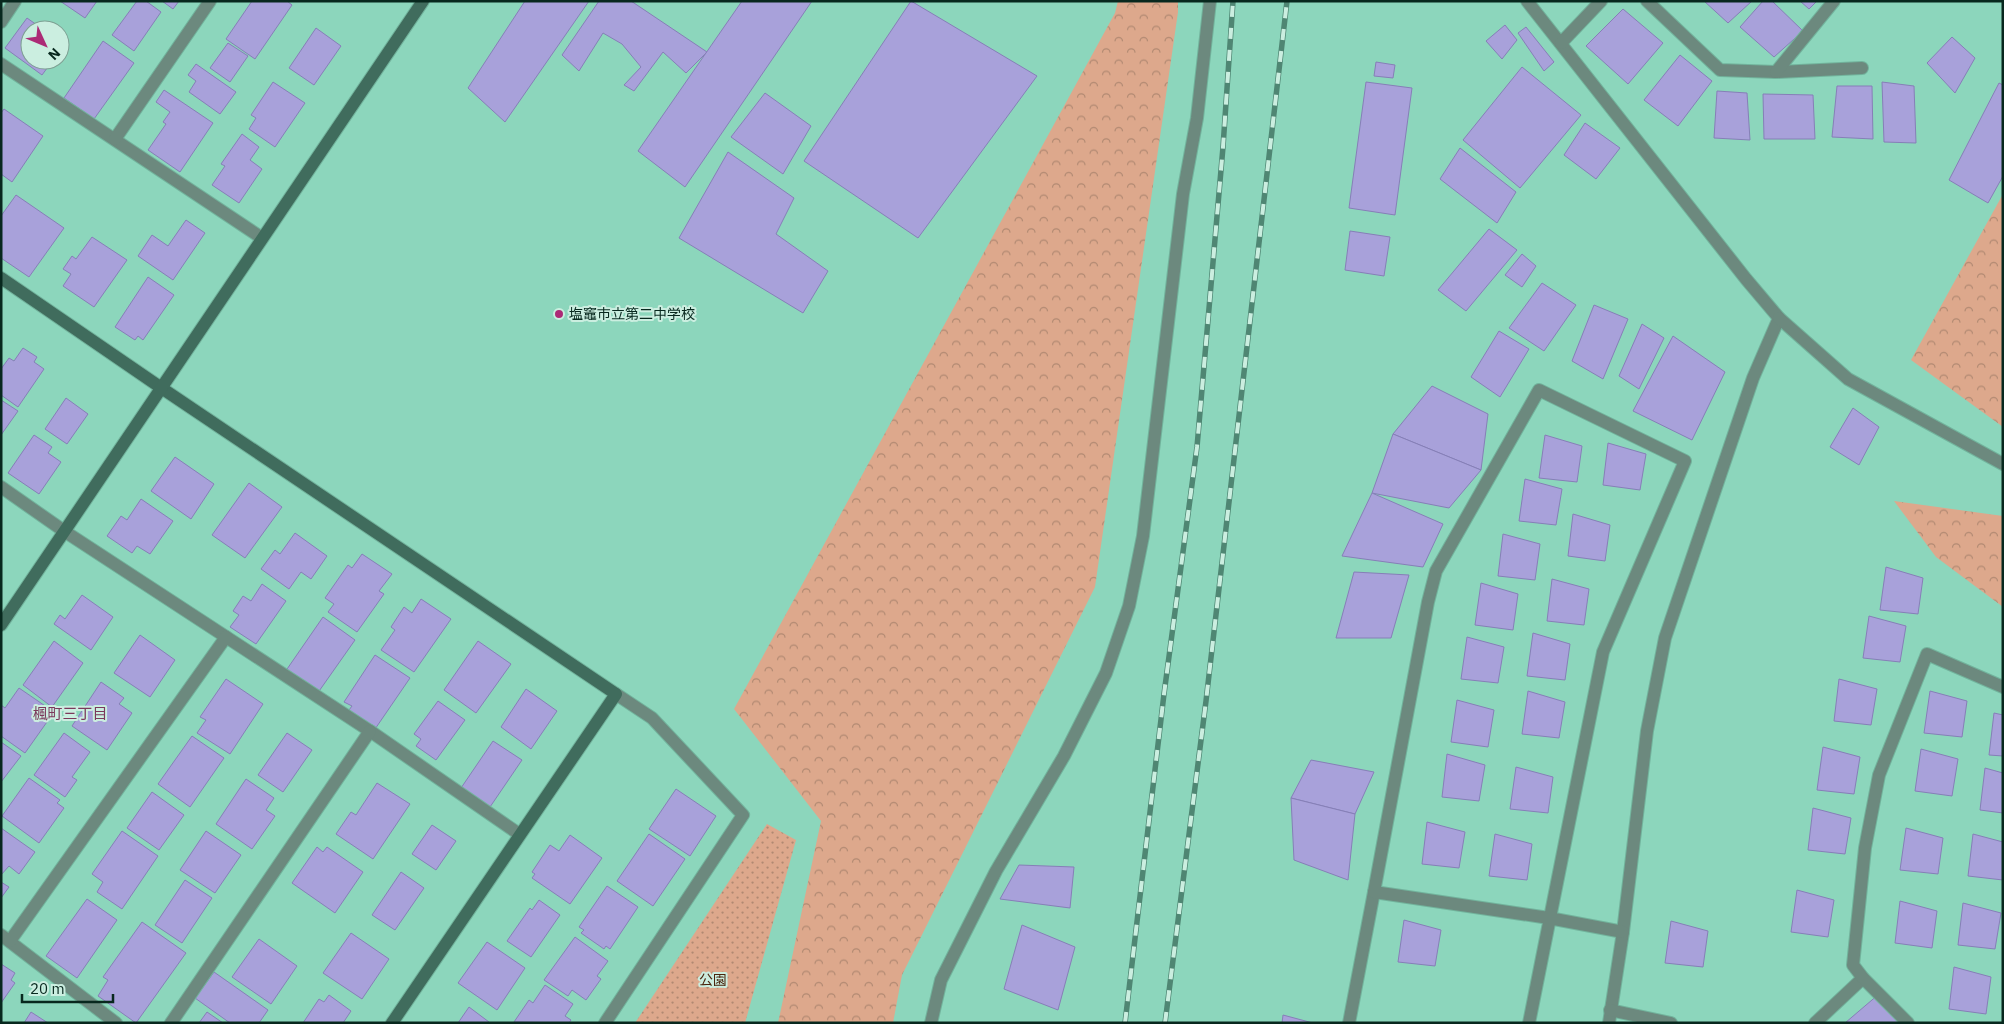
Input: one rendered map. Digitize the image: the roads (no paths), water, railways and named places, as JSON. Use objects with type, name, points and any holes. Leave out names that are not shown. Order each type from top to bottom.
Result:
[{"type":"street","points":[[1,22],[15,1]]},
{"type":"street","points":[[115,139],[210,1]]},
{"type":"street","points":[[1,625],[160,387],[423,1]]},
{"type":"street","points":[[932,1023],[941,980],[996,871],[1064,756],[1106,673],[1129,606],[1142,536],[1183,194],[1197,118],[1210,1]]},
{"type":"street","points":[[1528,1],[1746,280],[1779,318],[1848,379],[2003,464]]},
{"type":"street","points":[[1560,43],[1601,1]]},
{"type":"street","points":[[1647,1],[1720,70],[1776,72],[1862,68]]},
{"type":"street","points":[[1776,72],[1834,1]]},
{"type":"street","points":[[1,64],[262,238]]},
{"type":"street","points":[[1,278],[652,718],[743,815],[605,1023]]},
{"type":"street","points":[[1609,1023],[1623,932],[1648,731],[1665,638],[1753,378],[1779,318]]},
{"type":"street","points":[[1349,1023],[1428,602],[1436,571],[1539,390],[1685,461],[1603,652],[1529,1023]]},
{"type":"street","points":[[1,487],[64,532],[370,731],[520,834]]},
{"type":"street","points":[[116,1023],[6,938],[226,637]]},
{"type":"street","points":[[1908,1023],[1863,978],[1854,965],[1865,848],[1878,775],[1927,654],[2003,687]]},
{"type":"street","points":[[392,1023],[616,694]]},
{"type":"street","points":[[171,1023],[370,731]]},
{"type":"street","points":[[1374,892],[1549,918],[1623,932]]},
{"type":"street","points":[[1815,1023],[1863,978]]},
{"type":"street","points":[[1610,1010],[1671,1023]]},
{"type":"railway","points":[[1125,1023],[1164,694],[1197,447],[1223,147],[1233,1]]},
{"type":"railway","points":[[1165,1023],[1206,701],[1287,1]]},
{"type":"place","name":"塩竈市立第二中学校","points":[[559,314]]},
{"type":"district","name":"楓町三丁目","points":[[70,714]]},
{"type":"park label","name":"公園","points":[[713,980]]}]
